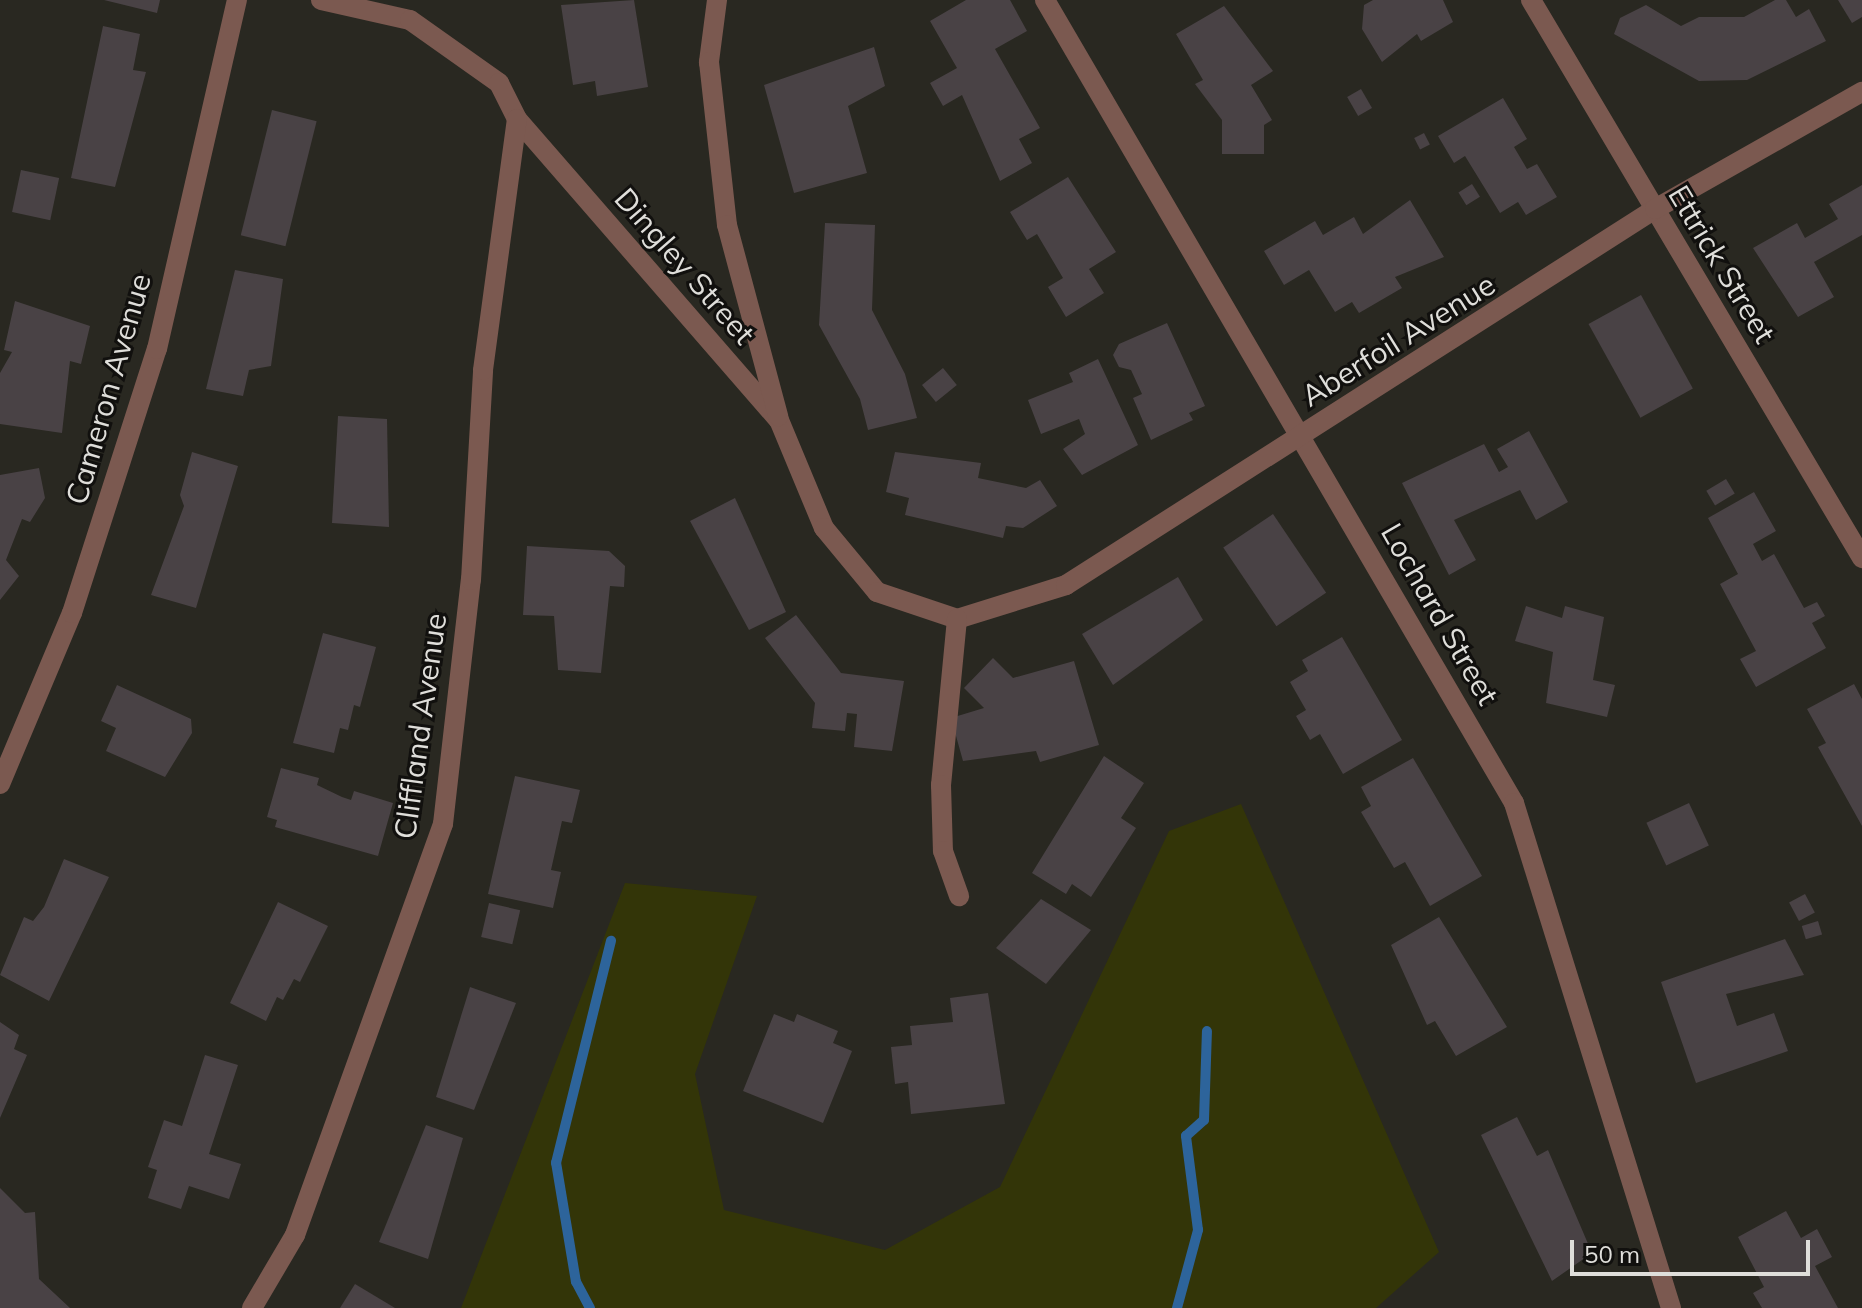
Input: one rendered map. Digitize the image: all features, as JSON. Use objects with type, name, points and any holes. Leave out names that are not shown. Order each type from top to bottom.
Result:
[{"type":"street","name":"Cameron Avenue","points":[[0,784],[72,613],[157,349],[237,0]]},
{"type":"street","name":"Dingley Street","points":[[321,0],[410,20],[499,83],[517,119],[779,420],[824,528],[877,592],[957,619]]},
{"type":"street","points":[[717,0],[709,62],[727,225],[779,420]]},
{"type":"street","name":"Lochard Street","points":[[1045,0],[1303,435],[1514,803],[1671,1308]]},
{"type":"street","name":"Ettrick Street","points":[[1531,0],[1862,558]]},
{"type":"street","name":"Aberfoil Avenue","points":[[957,619],[1066,585],[1655,209],[1862,92]]},
{"type":"street","name":"Cliffland Avenue","points":[[252,1308],[295,1235],[443,824],[471,580],[483,370],[517,119]]},
{"type":"street","points":[[957,619],[941,785],[943,851],[959,896]]},
{"type":"shaded area","points":[[1241,804],[1439,1252],[1376,1308],[461,1308],[625,883],[757,896],[695,1074],[724,1210],[885,1250],[1000,1187],[1169,831]]},
{"type":"building","points":[[104,0],[160,0],[157,13]]},
{"type":"building","points":[[634,0],[648,87],[597,96],[595,81],[573,85],[561,5]]},
{"type":"building","points":[[966,0],[1010,0],[1027,31],[995,49],[1040,128],[1019,139],[1032,163],[1000,181],[962,95],[943,106],[930,83],[957,68],[930,21]]},
{"type":"building","points":[[1373,0],[1443,0],[1453,22],[1421,41],[1417,34],[1382,62],[1362,29],[1364,5]]},
{"type":"building","points":[[1775,0],[1786,0],[1796,17],[1809,9],[1826,41],[1747,80],[1699,81],[1614,34],[1620,18],[1646,5],[1681,26],[1699,17],[1744,17]]},
{"type":"building","points":[[1838,0],[1862,0],[1862,17],[1852,23]]},
{"type":"building","points":[[1224,6],[1273,71],[1251,85],[1272,120],[1264,125],[1264,154],[1222,154],[1222,120],[1195,84],[1203,80],[1176,34]]},
{"type":"building","points":[[103,26],[140,34],[133,70],[146,72],[115,187],[71,178]]},
{"type":"building","points":[[874,47],[885,86],[848,106],[867,173],[794,193],[764,85]]},
{"type":"building","points":[[1361,89],[1372,108],[1358,116],[1347,97]]},
{"type":"building","points":[[1503,98],[1527,139],[1514,147],[1527,169],[1537,164],[1557,197],[1526,215],[1518,202],[1500,213],[1465,156],[1454,163],[1438,136]]},
{"type":"building","points":[[272,110],[317,121],[285,246],[241,235]]},
{"type":"building","points":[[1424,133],[1430,145],[1420,150],[1414,138]]},
{"type":"building","points":[[21,170],[59,178],[50,220],[12,212]]},
{"type":"building","points":[[1068,177],[1116,252],[1089,269],[1104,293],[1066,317],[1048,287],[1063,278],[1037,234],[1027,240],[1010,212]]},
{"type":"building","points":[[1472,184],[1480,197],[1466,205],[1458,192]]},
{"type":"building","points":[[1862,185],[1862,235],[1814,262],[1834,297],[1798,317],[1753,248],[1797,223],[1805,238],[1838,219],[1829,204]]},
{"type":"building","points":[[1410,200],[1444,257],[1395,277],[1402,288],[1359,313],[1352,302],[1335,312],[1309,270],[1284,285],[1264,251],[1315,221],[1323,235],[1354,217],[1363,234]]},
{"type":"building","points":[[825,223],[875,225],[872,310],[905,374],[917,418],[868,430],[860,399],[819,325]]},
{"type":"building","points":[[235,270],[283,279],[271,366],[249,370],[243,396],[206,389]]},
{"type":"building","points":[[1641,295],[1693,389],[1640,418],[1589,324]]},
{"type":"building","points":[[15,301],[90,326],[81,364],[70,361],[62,433],[0,424],[0,373],[12,352],[4,350]]},
{"type":"building","points":[[1167,323],[1205,406],[1189,413],[1193,420],[1151,440],[1133,398],[1142,394],[1131,370],[1119,367],[1113,355],[1119,344]]},
{"type":"building","points":[[1098,359],[1138,445],[1082,475],[1063,449],[1085,434],[1079,419],[1041,434],[1028,400],[1073,382],[1069,373]]},
{"type":"building","points":[[943,368],[957,385],[936,402],[922,385]]},
{"type":"building","points":[[338,416],[387,419],[389,527],[332,523]]},
{"type":"building","points":[[1529,431],[1568,502],[1536,520],[1520,490],[1454,520],[1476,560],[1449,575],[1402,483],[1484,444],[1499,472],[1508,467],[1497,449]]},
{"type":"building","points":[[192,452],[238,466],[196,608],[151,595],[184,506],[180,495]]},
{"type":"building","points":[[895,452],[981,463],[978,478],[1026,488],[1040,480],[1057,506],[1023,528],[1006,526],[1003,538],[905,515],[909,498],[886,492]]},
{"type":"building","points":[[39,468],[45,498],[30,522],[22,519],[6,560],[19,576],[0,600],[0,475]]},
{"type":"building","points":[[1726,479],[1735,494],[1715,505],[1706,491]]},
{"type":"building","points":[[1754,492],[1776,531],[1753,544],[1762,561],[1774,554],[1804,608],[1817,602],[1825,616],[1812,623],[1826,648],[1756,687],[1740,659],[1756,651],[1720,584],[1738,574],[1708,518]]},
{"type":"building","points":[[735,498],[786,612],[749,630],[690,521]]},
{"type":"building","points":[[1273,514],[1326,593],[1276,626],[1223,548]]},
{"type":"building","points":[[527,546],[609,551],[625,566],[624,587],[610,586],[601,673],[558,670],[554,616],[523,615]]},
{"type":"building","points":[[1178,577],[1203,620],[1113,685],[1082,634]]},
{"type":"building","points":[[1526,606],[1562,618],[1565,606],[1604,617],[1593,680],[1615,685],[1607,717],[1546,703],[1553,652],[1515,641]]},
{"type":"building","points":[[796,615],[841,673],[904,681],[892,751],[854,747],[857,714],[847,713],[845,731],[812,728],[815,703],[765,638]]},
{"type":"building","points":[[323,633],[376,647],[360,707],[354,705],[348,730],[340,728],[334,753],[293,743]]},
{"type":"building","points":[[1342,637],[1402,740],[1343,774],[1320,734],[1310,740],[1296,716],[1306,710],[1290,682],[1308,671],[1302,660]]},
{"type":"building","points":[[993,658],[1013,678],[1074,661],[1099,745],[1040,762],[1036,751],[963,761],[951,718],[984,708],[964,688]]},
{"type":"building","points":[[1854,684],[1862,699],[1862,826],[1818,747],[1826,743],[1807,709]]},
{"type":"building","points":[[117,685],[191,719],[192,733],[165,777],[106,751],[116,728],[101,721]]},
{"type":"building","points":[[1104,756],[1144,783],[1121,818],[1136,828],[1091,897],[1072,884],[1066,894],[1032,873]]},
{"type":"building","points":[[1413,758],[1482,876],[1430,906],[1405,862],[1394,868],[1361,812],[1371,806],[1361,787]]},
{"type":"building","points":[[281,768],[319,778],[317,785],[351,800],[354,791],[393,803],[378,856],[275,827],[277,820],[267,817]]},
{"type":"building","points":[[515,776],[580,790],[572,823],[562,821],[551,870],[561,872],[553,908],[488,894]]},
{"type":"building","points":[[1689,803],[1709,846],[1666,865],[1646,823]]},
{"type":"building","points":[[64,859],[109,877],[49,1001],[0,975],[24,917],[33,921],[44,907]]},
{"type":"building","points":[[1805,894],[1815,913],[1799,921],[1789,902]]},
{"type":"building","points":[[1041,899],[1091,930],[1046,984],[996,948]]},
{"type":"building","points":[[278,902],[328,926],[300,982],[294,979],[283,1000],[277,997],[266,1021],[230,1003]]},
{"type":"building","points":[[489,903],[520,910],[512,944],[481,937]]},
{"type":"building","points":[[1439,917],[1507,1027],[1456,1056],[1435,1021],[1427,1025],[1391,945]]},
{"type":"building","points":[[1818,921],[1822,934],[1806,939],[1802,926]]},
{"type":"building","points":[[1785,939],[1804,975],[1726,994],[1737,1026],[1774,1013],[1788,1051],[1696,1083],[1661,982]]},
{"type":"building","points":[[470,987],[516,1003],[474,1110],[436,1097]]},
{"type":"building","points":[[988,993],[1005,1104],[911,1114],[908,1082],[895,1084],[891,1047],[912,1045],[910,1026],[953,1022],[950,998]]},
{"type":"building","points":[[774,1014],[794,1022],[797,1014],[838,1031],[833,1043],[852,1051],[823,1123],[743,1091]]},
{"type":"building","points":[[0,1022],[19,1035],[14,1049],[27,1055],[0,1118]]},
{"type":"building","points":[[205,1055],[238,1065],[209,1154],[241,1164],[229,1199],[189,1186],[181,1209],[148,1198],[157,1170],[148,1167],[164,1120],[182,1126]]},
{"type":"building","points":[[1517,1117],[1537,1156],[1548,1150],[1592,1253],[1552,1281],[1481,1135]]},
{"type":"building","points":[[426,1125],[463,1138],[428,1259],[379,1242]]},
{"type":"building","points":[[0,1188],[25,1213],[35,1212],[39,1279],[70,1308],[0,1308]]},
{"type":"building","points":[[1786,1211],[1801,1238],[1817,1229],[1832,1257],[1815,1266],[1838,1308],[1762,1308],[1753,1293],[1764,1287],[1738,1237]]},
{"type":"building","points":[[355,1284],[395,1308],[340,1308]]},
{"type":"waterway","points":[[590,1308],[576,1282],[556,1163],[611,941]]},
{"type":"waterway","points":[[1177,1308],[1198,1230],[1186,1136],[1204,1120],[1207,1031]]}]
